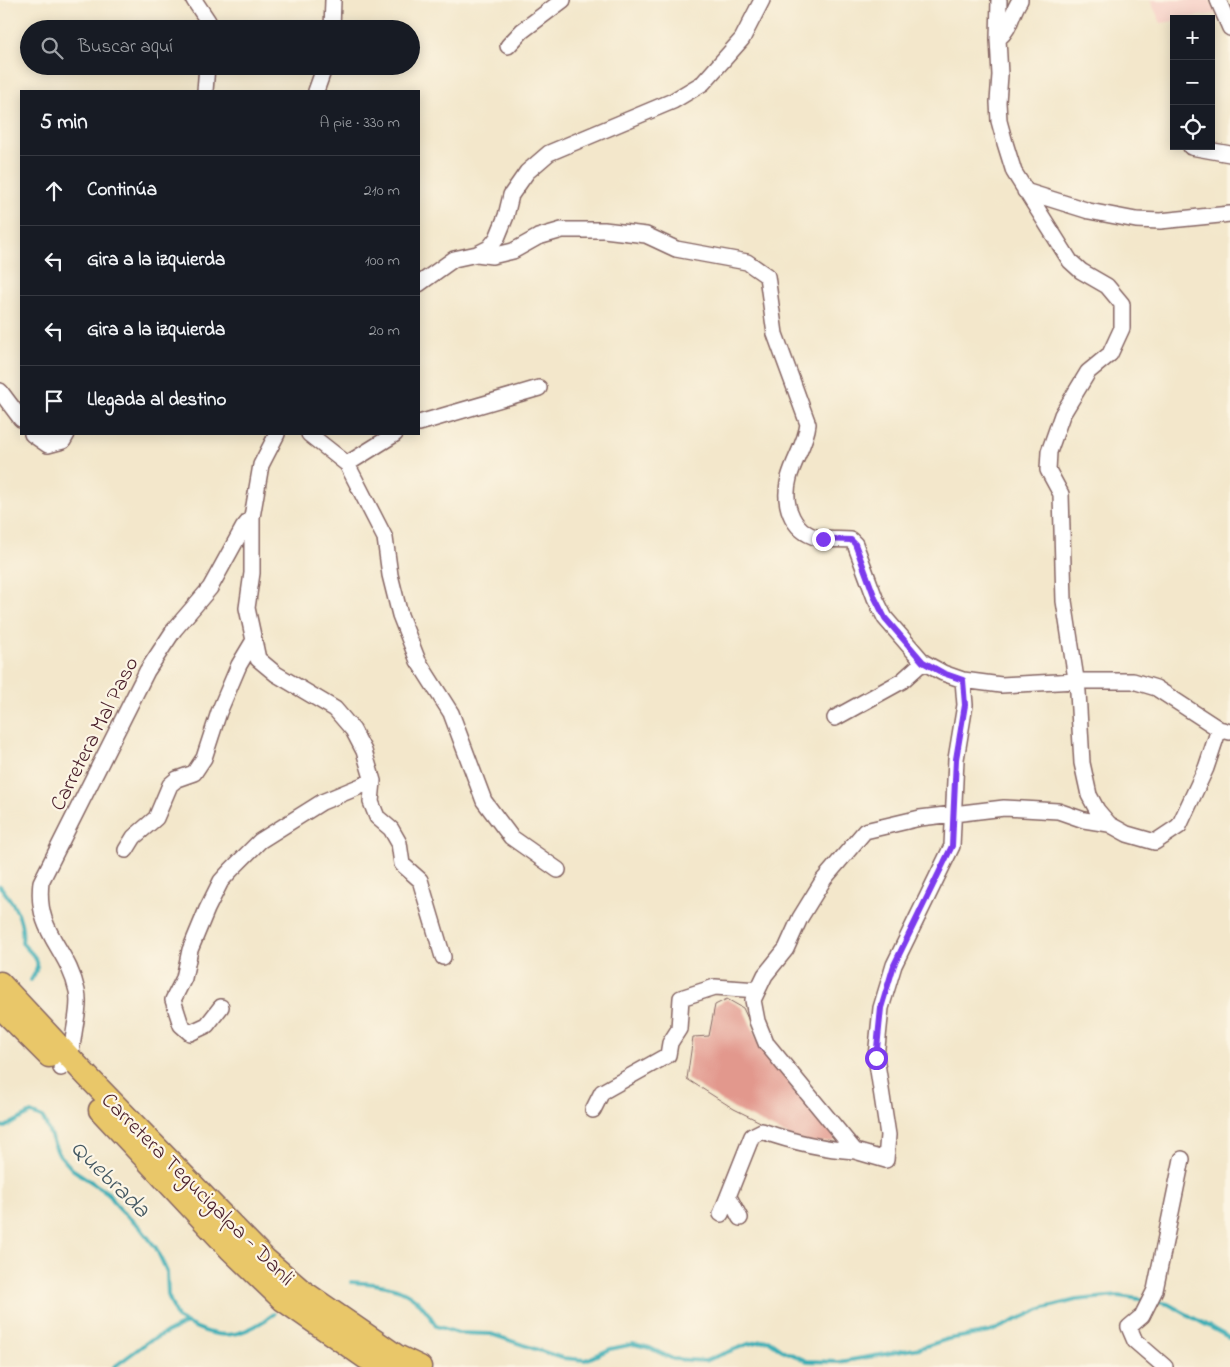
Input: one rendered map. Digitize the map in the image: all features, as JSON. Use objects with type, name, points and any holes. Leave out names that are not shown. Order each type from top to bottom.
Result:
[{"type":"highway","name":"Carretera Tegucigalpa - Danli","points":[[0,983],[65,1063],[230,1249],[283,1300],[366,1358],[384,1367]]},
{"type":"highway","name":"Carretera Tegucigalpa - Danli","points":[[0,1007],[65,1063],[265,1259],[301,1290],[397,1356],[420,1367]]},
{"type":"street","points":[[194,0],[207,20]]},
{"type":"street","points":[[332,20],[333,0]]},
{"type":"street","points":[[508,46],[522,31],[563,0]]},
{"type":"street","points":[[420,283],[454,259],[477,254],[489,248],[506,216],[511,195],[534,166],[549,153],[674,101],[703,83],[742,39],[762,0]]},
{"type":"street","points":[[999,0],[999,121],[1014,172],[1070,261],[1080,271],[1108,286],[1122,304],[1122,328],[1110,354],[1088,372],[1062,415],[1049,452],[1048,470],[1061,494],[1064,601],[1076,681],[1084,778],[1097,810],[1109,824]]},
{"type":"street","points":[[998,39],[1007,31],[1014,10],[1020,0]]},
{"type":"street","points":[[1224,6],[1230,28]]},
{"type":"street","points":[[205,90],[206,75]]},
{"type":"street","points":[[316,90],[322,75]]},
{"type":"street","points":[[1207,150],[1230,154]]},
{"type":"street","points":[[1025,191],[1089,211],[1136,220],[1160,221],[1230,214]]},
{"type":"street","points":[[477,254],[492,256],[513,251],[538,237],[562,230],[604,230],[646,236],[676,249],[747,262],[767,276],[775,334],[808,424],[807,434],[789,479],[787,510],[795,524],[806,534],[823,539],[851,540],[855,544],[875,598],[885,618],[923,662],[943,673],[963,680],[1000,685],[1076,681],[1134,681],[1156,688],[1224,730],[1178,826],[1155,842],[1127,834],[1109,824],[1084,820],[1058,810],[1004,808],[920,818],[865,831],[824,879],[803,913],[786,949],[765,975],[753,1000],[766,1043],[854,1151]]},
{"type":"street","points":[[420,423],[539,388]]},
{"type":"street","points":[[0,391],[20,418]]},
{"type":"street","points":[[33,435],[48,445],[62,441],[66,435]]},
{"type":"street","name":"Carretera Mal Paso","points":[[65,1063],[78,1008],[77,991],[71,972],[42,918],[39,899],[41,882],[147,671],[174,630],[210,588],[243,528],[252,517],[261,465],[276,435]]},
{"type":"street","points":[[310,435],[347,464],[385,538],[390,574],[400,615],[418,661],[451,713],[484,801],[510,837],[558,870]]},
{"type":"street","points":[[347,464],[393,435]]},
{"type":"street","points":[[252,517],[252,573],[247,608],[258,659],[276,674],[335,709],[353,730],[364,751],[373,781],[371,802],[378,817],[391,829],[399,843],[402,864],[420,880],[444,957]]},
{"type":"street","points":[[126,850],[134,837],[156,818],[170,785],[177,779],[194,773],[204,758],[219,712],[239,665],[254,640]]},
{"type":"street","points":[[835,718],[902,682],[923,662]]},
{"type":"street","points":[[721,1214],[752,1136],[756,1132],[762,1131],[797,1143],[823,1149],[854,1151],[886,1160],[888,1135],[876,1058],[881,1008],[894,965],[952,846],[956,759],[965,705],[963,680]]},
{"type":"street","points":[[220,1007],[208,1025],[190,1034],[181,1025],[173,1000],[184,978],[190,950],[203,917],[221,881],[260,841],[322,802],[373,781]]},
{"type":"street","points":[[593,1110],[602,1092],[668,1055],[670,1043],[679,1028],[681,998],[715,987],[758,990]]},
{"type":"street","points":[[1165,1367],[1135,1341],[1129,1328],[1144,1313],[1155,1290],[1182,1159]]},
{"type":"street","points":[[729,1197],[740,1218]]},
{"type":"shaded area","points":[[1150,0],[1210,0],[1216,14],[1170,15],[1170,22],[1161,23]]},
{"type":"building","points":[[727,999],[743,1008],[762,1049],[835,1128],[835,1141],[805,1144],[734,1109],[687,1079],[693,1037],[709,1036],[715,1005]]},
{"type":"waterway","name":"Quebrada","points":[[0,886],[10,899],[20,919],[22,943],[34,956],[37,963],[37,968],[31,980]]},
{"type":"waterway","name":"Quebrada","points":[[0,1126],[5,1127],[31,1113],[43,1118],[58,1153],[72,1169],[108,1193],[121,1211],[139,1226],[156,1248],[167,1272],[168,1295],[177,1318],[204,1331],[227,1335],[249,1329],[274,1314]]},
{"type":"waterway","points":[[351,1282],[401,1290],[420,1303],[436,1326],[458,1333],[491,1334],[562,1358],[586,1360],[610,1349],[634,1344],[650,1348],[673,1359],[705,1361],[748,1344],[768,1340],[782,1350],[807,1361],[839,1362],[920,1348],[948,1339],[990,1332],[1041,1309],[1076,1300],[1118,1296],[1147,1300]]},
{"type":"waterway","points":[[1153,1301],[1168,1304],[1230,1338]]},
{"type":"waterway","points":[[114,1367],[149,1341],[186,1323]]},
{"type":"route","points":[[823,539],[851,540],[855,544],[875,598],[885,618],[923,662],[943,673],[963,680],[965,705],[956,759],[952,846],[894,965],[881,1008],[876,1058]]}]
